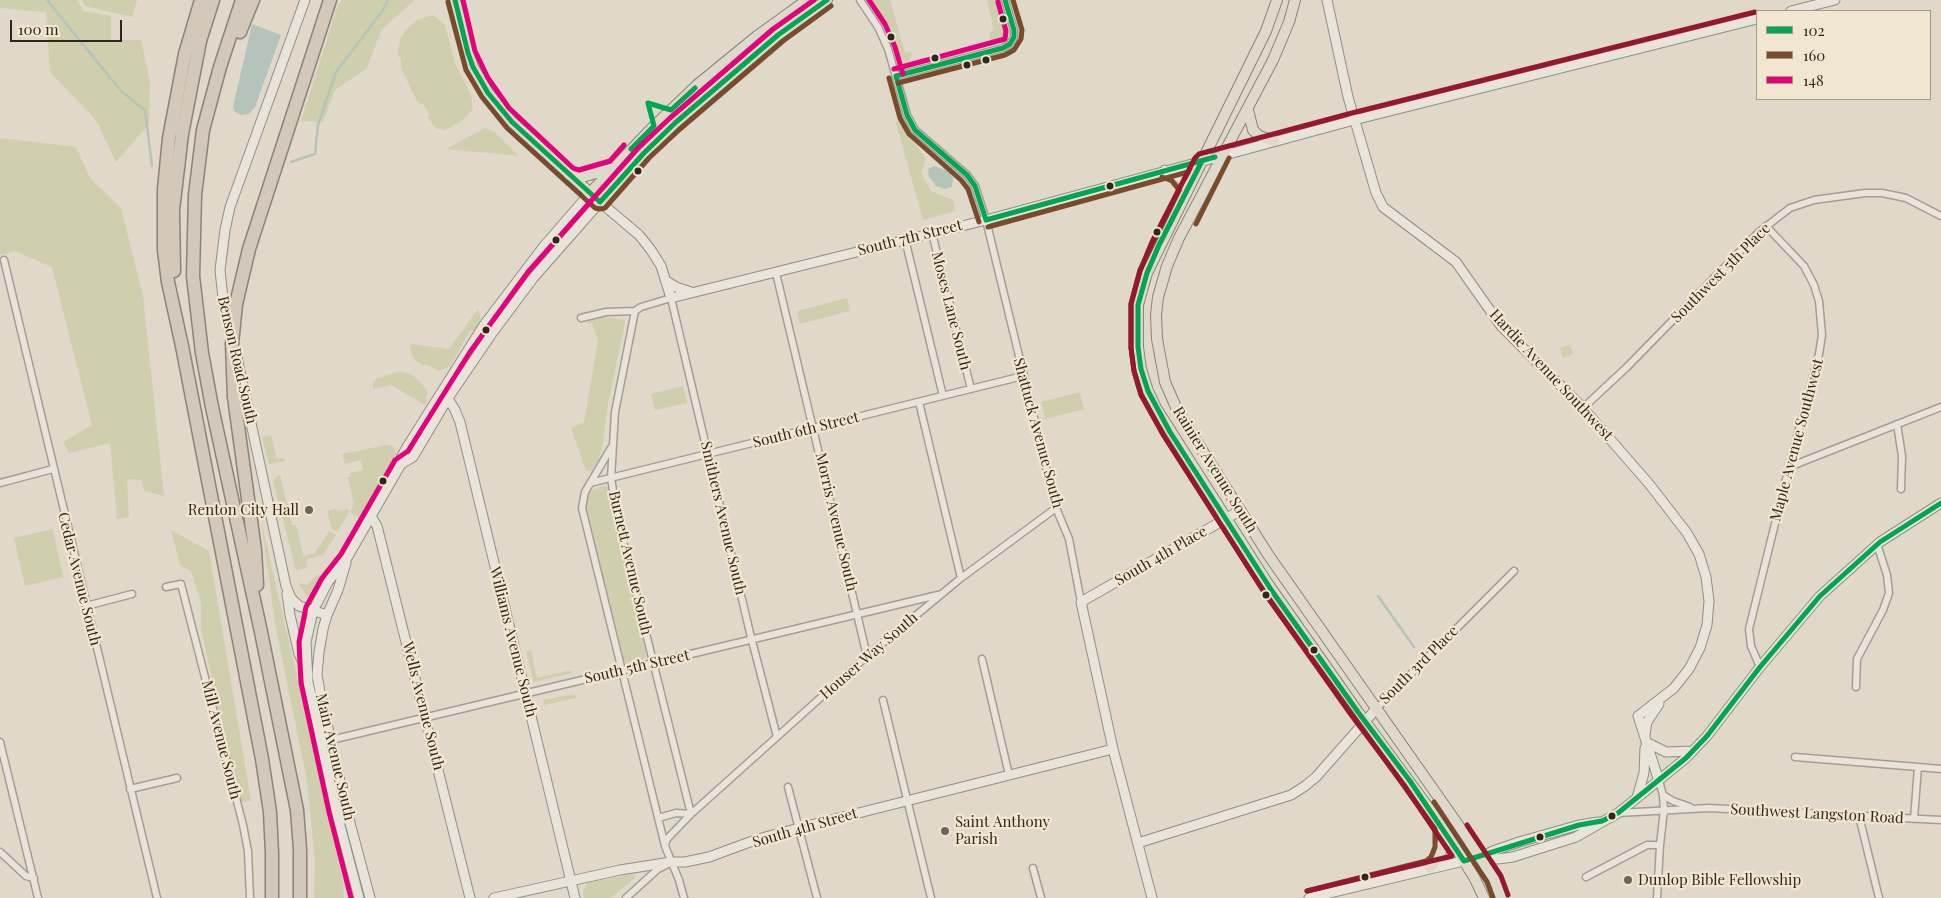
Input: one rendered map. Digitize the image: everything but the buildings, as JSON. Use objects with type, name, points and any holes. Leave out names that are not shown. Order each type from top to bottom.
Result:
[{"type":"highway","points":[[200,0],[178,89],[169,138],[164,189],[164,250],[168,282],[262,759],[270,812],[272,898]]},
{"type":"highway","points":[[182,346],[174,286],[173,210],[187,108],[200,41],[213,0]]},
{"type":"highway","points":[[242,0],[220,67],[203,130],[198,159],[193,276],[196,312],[212,407],[261,632],[297,810],[300,849],[300,898]]},
{"type":"highway","points":[[203,130],[220,94],[232,54],[252,0]]},
{"type":"highway","points":[[261,632],[255,550],[234,397],[232,344],[236,304],[248,249],[330,0]]},
{"type":"main road","points":[[456,0],[468,53],[481,82],[503,113],[600,202],[660,137],[778,35],[827,0]]},
{"type":"main road","points":[[590,193],[657,123],[697,85],[747,44],[807,0]]},
{"type":"main road","name":"Rainier Avenue South","points":[[1276,0],[1266,31],[1147,273],[1138,305],[1138,347],[1144,381],[1156,408],[1225,518],[1285,609],[1364,721],[1442,826],[1474,877],[1484,898]]},
{"type":"main road","name":"Rainier Avenue South","points":[[1296,1],[1273,60],[1248,110],[1222,155],[1167,266],[1158,297],[1156,315],[1157,339],[1165,382],[1178,412],[1269,556],[1445,806],[1494,880],[1501,898]]},
{"type":"main road","points":[[731,75],[732,67],[746,52],[747,44]]},
{"type":"main road","points":[[703,99],[702,91],[721,75],[724,63]]},
{"type":"main road","points":[[1248,110],[1250,123],[1256,134],[1274,141]]},
{"type":"main road","points":[[657,123],[660,137]]},
{"type":"main road","points":[[570,175],[584,177],[614,168]]},
{"type":"main road","points":[[1430,868],[1442,852],[1442,826]]},
{"type":"street","name":"Benson Road South","points":[[305,0],[230,207],[224,230],[220,270],[224,308],[246,391],[286,586],[295,603],[304,609],[327,615]]},
{"type":"street","name":"Shattuck Avenue South","points":[[860,0],[878,27],[888,49],[907,115],[915,130],[967,175],[976,186],[986,220],[1056,508],[1069,539],[1113,749],[1152,898]]},
{"type":"street","points":[[896,76],[1003,48],[1010,44],[1014,37],[1014,30],[1006,0]]},
{"type":"street","points":[[1800,4],[1835,0]]},
{"type":"street","name":"Hardie Avenue Southwest","points":[[1326,2],[1354,120],[1376,193],[1383,207],[1456,262],[1501,326],[1583,408],[1650,485],[1687,533],[1703,566],[1709,601],[1704,637],[1689,669],[1665,696],[1647,722],[1646,742]]},
{"type":"street","name":"South 7th Street","points":[[581,318],[606,312],[635,311],[641,307],[671,298],[986,220],[1354,120],[1756,19]]},
{"type":"street","points":[[1165,170],[1182,180],[1187,190]]},
{"type":"street","points":[[347,558],[401,464],[413,457],[446,394],[494,311],[544,246],[590,193]]},
{"type":"street","name":"Southwest 5th Place","points":[[1583,408],[1627,367],[1766,226],[1790,208],[1802,203],[1865,193],[1893,194],[1906,198],[1941,216]]},
{"type":"street","points":[[446,394],[534,277],[600,202],[639,235],[661,266],[671,298]]},
{"type":"street","name":"Maple Avenue Southwest","points":[[1760,667],[1751,646],[1749,628],[1819,354],[1822,320],[1814,284],[1804,266],[1766,226]]},
{"type":"street","name":"Moses Lane South","points":[[932,233],[971,389]]},
{"type":"street","points":[[905,240],[943,396]]},
{"type":"street","name":"Cedar Avenue South","points":[[4,260],[157,898]]},
{"type":"street","name":"Morris Avenue South","points":[[776,273],[867,656]]},
{"type":"street","points":[[665,280],[683,290],[696,292]]},
{"type":"street","name":"Smithers Avenue South","points":[[671,298],[752,640],[777,737]]},
{"type":"street","name":"Burnett Avenue South","points":[[635,311],[615,412],[611,478],[618,521],[690,814]]},
{"type":"street","name":"South 6th Street","points":[[590,483],[1023,376]]},
{"type":"street","name":"Williams Avenue South","points":[[446,394],[460,422],[575,898]]},
{"type":"street","points":[[919,402],[961,578]]},
{"type":"street","points":[[1789,467],[1941,407]]},
{"type":"street","points":[[1898,424],[1902,456],[1900,489]]},
{"type":"street","name":"Burnett Avenue South","points":[[612,446],[585,492],[582,508],[665,845],[684,898]]},
{"type":"street","points":[[0,483],[53,469]]},
{"type":"street","points":[[1309,898],[1430,868],[1480,858],[1498,859],[1542,848],[1576,837],[1618,812],[1659,781],[1693,751],[1820,596],[1878,544],[1941,503]]},
{"type":"street","name":"Houser Way South","points":[[690,814],[867,656],[961,578],[1056,508]]},
{"type":"street","name":"South 4th Place","points":[[1081,602],[1241,510]]},
{"type":"street","name":"Wells Avenue South","points":[[371,516],[378,526],[470,898]]},
{"type":"street","points":[[1856,687],[1857,659],[1883,610],[1889,593],[1887,576],[1878,544]]},
{"type":"street","name":"Main Avenue South","points":[[347,558],[328,582],[313,611],[306,642],[306,668],[321,746],[359,898]]},
{"type":"street","name":"Main Avenue South","points":[[347,558],[338,590],[327,615],[319,652],[318,675],[331,740],[370,898]]},
{"type":"street","name":"South 3rd Place","points":[[1138,843],[1291,794],[1305,786],[1316,777],[1364,721],[1514,571]]},
{"type":"street","name":"Mill Avenue South","points":[[166,587],[181,584],[243,824],[248,851],[250,898]]},
{"type":"street","points":[[286,586],[290,615],[299,654],[306,668]]},
{"type":"street","points":[[86,606],[132,594]]},
{"type":"street","name":"South 5th Street","points":[[331,740],[942,594]]},
{"type":"street","points":[[982,659],[1008,775]]},
{"type":"street","name":"Hardie Avenue Southwest","points":[[1657,898],[1664,810],[1663,795],[1638,716],[1665,696]]},
{"type":"street","points":[[883,700],[931,898]]},
{"type":"street","points":[[0,742],[38,898]]},
{"type":"street","points":[[1637,798],[1644,773],[1646,742],[1666,752],[1693,751]]},
{"type":"street","name":"South 4th Street","points":[[494,898],[620,870],[709,857],[758,839],[799,828],[1113,749]]},
{"type":"street","points":[[1102,752],[1118,767]]},
{"type":"street","points":[[1795,757],[1941,769]]},
{"type":"street","points":[[1914,819],[1918,767]]},
{"type":"street","points":[[130,788],[176,778]]},
{"type":"street","points":[[788,787],[817,898]]},
{"type":"street","name":"Southwest Langston Road","points":[[1663,795],[1673,801],[1694,808]]},
{"type":"street","name":"Southwest Langston Road","points":[[1618,812],[1694,808],[1941,820]]},
{"type":"street","points":[[658,818],[676,813],[690,814]]},
{"type":"street","points":[[665,845],[667,839],[690,814]]},
{"type":"street","points":[[1860,816],[1878,898]]},
{"type":"street","points":[[1586,876],[1647,845],[1660,845]]},
{"type":"street","points":[[0,852],[26,876],[34,878]]},
{"type":"street","points":[[626,898],[658,869],[671,862]]},
{"type":"street","points":[[1033,868],[1041,898]]},
{"type":"green space","points":[[0,0],[77,0],[83,11],[111,16],[111,40],[141,40],[150,81],[149,124],[116,162],[96,120],[50,72],[46,12],[0,8]]},
{"type":"green space","points":[[82,0],[137,0],[132,17],[85,6]]},
{"type":"green space","points":[[342,0],[415,0],[382,29],[366,69],[335,90],[323,122],[301,121],[338,5]]},
{"type":"green space","points":[[871,0],[890,0],[905,53],[912,53],[908,63],[898,56],[889,29]]},
{"type":"green space","points":[[987,0],[997,0],[1005,32],[996,42],[990,39],[990,32],[994,30]]},
{"type":"green space","points":[[433,15],[445,25],[455,63],[471,95],[473,109],[463,120],[445,130],[437,129],[430,121],[428,117],[430,115],[423,104],[418,103],[401,68],[401,58],[398,56],[401,37],[407,29],[417,20]]},
{"type":"green space","points":[[898,120],[926,159],[921,173],[931,191],[953,200],[955,211],[923,220],[896,123]]},
{"type":"green space","points":[[485,128],[495,132],[519,156],[446,149]]},
{"type":"green space","points":[[0,138],[76,147],[90,178],[121,208],[143,296],[164,496],[145,491],[141,480],[127,479],[129,517],[117,519],[110,443],[69,453],[63,442],[92,425],[52,267],[15,251],[0,255]]},
{"type":"green space","points":[[847,298],[850,311],[800,324],[797,311]]},
{"type":"green space","points":[[478,309],[481,320],[474,331],[470,331],[450,366],[439,371],[425,364],[424,366],[414,359],[410,344],[449,349]]},
{"type":"green space","points":[[604,317],[624,320],[625,322],[607,409],[603,444],[598,461],[591,471],[586,471],[571,428],[584,422],[598,341],[592,323],[588,324],[588,321]]},
{"type":"green space","points":[[1570,345],[1573,354],[1563,358],[1560,348]]},
{"type":"green space","points":[[397,372],[404,372],[414,376],[425,387],[428,394],[425,405],[391,385],[373,389],[376,379]]},
{"type":"green space","points":[[683,386],[687,403],[655,410],[651,394]]},
{"type":"green space","points":[[1080,392],[1084,409],[1045,419],[1041,402]]},
{"type":"green space","points":[[271,435],[277,459],[284,458],[285,461],[269,464],[262,437]]},
{"type":"green space","points":[[387,445],[394,447],[396,454],[360,518],[350,512],[354,504],[348,477],[351,477],[350,473],[363,470],[361,460],[345,464],[342,454]]},
{"type":"green space","points":[[280,475],[292,525],[296,525],[303,556],[315,553],[329,531],[336,535],[323,555],[307,559],[306,568],[296,570],[273,481]]},
{"type":"green space","points":[[602,486],[608,487],[611,492],[614,524],[646,653],[646,657],[642,660],[630,663],[623,660],[585,507],[587,493]]},
{"type":"green space","points":[[336,509],[337,511],[348,509],[349,512],[337,532],[332,529],[327,511]]},
{"type":"green space","points":[[261,521],[320,776],[343,883],[344,898],[314,898],[315,860],[307,781],[275,623]]},
{"type":"green space","points":[[53,529],[63,577],[25,586],[14,538]]},
{"type":"green space","points":[[171,530],[209,551],[251,801],[240,802],[201,629],[201,603],[191,571],[180,565]]},
{"type":"green space","points":[[318,574],[323,580],[317,594],[307,596],[298,583],[307,585]]},
{"type":"green space","points":[[531,650],[537,678],[571,670],[572,673],[534,682],[526,651]]},
{"type":"green space","points":[[575,694],[576,698],[544,705],[543,700]]},
{"type":"green space","points":[[634,874],[635,878],[611,898],[584,898],[583,892],[587,883]]},
{"type":"shaded area","points":[[252,24],[281,35],[255,107],[249,114],[241,115],[235,112],[233,107]]},
{"type":"shaded area","points":[[934,166],[948,171],[953,177],[952,187],[945,189],[936,186],[929,177],[928,169]]},
{"type":"waterway","points":[[47,0],[121,91],[145,110],[152,166]]},
{"type":"waterway","points":[[291,162],[315,154],[318,125],[336,72],[383,10],[388,0]]},
{"type":"waterway","points":[[1378,596],[1414,647]]},
{"type":"transit line","name":"102","points":[[455,0],[468,53],[473,67],[488,93],[512,122],[600,202],[644,153],[675,123],[778,35],[827,0]]},
{"type":"transit line","name":"148","points":[[463,0],[475,51],[488,78],[509,108],[573,168],[579,170],[610,161],[624,145]]},
{"type":"transit line","name":"148","points":[[351,898],[329,812],[301,683],[299,642],[306,607],[322,578],[341,554],[395,460],[408,451],[470,352],[528,272],[638,148],[773,29],[814,0]]},
{"type":"transit line","name":"148","points":[[869,0],[885,24],[895,47],[903,74]]},
{"type":"transit line","name":"102","points":[[896,76],[1003,48],[1010,44],[1014,37],[1014,30],[1005,0]]},
{"type":"transit line","name":"160","points":[[898,83],[1005,55],[1014,50],[1021,39],[1022,30],[1013,0]]},
{"type":"transit line","name":"160","points":[[448,2],[466,70],[482,97],[507,128],[595,208],[600,209],[605,208],[649,158],[680,129],[783,41],[831,6]]},
{"type":"transit line","name":"148","points":[[894,69],[1005,39],[1006,31],[998,2]]},
{"type":"transit line","points":[[1307,891],[1452,856],[1404,785],[1352,716],[1266,595],[1164,436],[1141,395],[1134,371],[1131,348],[1131,304],[1140,271],[1152,242],[1195,158],[1199,154],[1352,113],[1755,12]]},
{"type":"transit line","name":"102","points":[[896,76],[907,115],[915,130],[967,175],[975,186],[986,220]]},
{"type":"transit line","name":"160","points":[[889,78],[900,118],[909,134],[961,180],[968,189],[979,222]]},
{"type":"transit line","name":"102","points":[[631,149],[654,126],[648,103],[671,110],[695,88]]},
{"type":"transit line","name":"102","points":[[986,220],[1215,157]]},
{"type":"transit line","name":"160","points":[[1196,224],[1229,158]]},
{"type":"transit line","name":"102","points":[[1202,161],[1159,245],[1147,273],[1138,305],[1138,347],[1141,369],[1148,391],[1170,432],[1272,591],[1358,712],[1410,781],[1464,861],[1579,825],[1602,821],[1618,813],[1686,758],[1707,736],[1760,667],[1820,596],[1880,542],[1941,503]]},
{"type":"transit line","name":"160","points":[[988,227],[1188,172]]},
{"type":"transit line","name":"160","points":[[1162,177],[1172,181],[1179,190],[1140,270],[1131,304],[1131,348],[1134,371],[1141,394],[1164,436],[1266,595],[1435,829],[1435,847],[1431,857],[1426,861],[1307,891]]},
{"type":"transit line","name":"160","points":[[1434,802],[1487,882],[1493,898]]},
{"type":"transit line","points":[[1467,825],[1501,876],[1508,895]]},
{"type":"place","name":"Renton City Hall","points":[[309,510]]},
{"type":"place","name":"Saint Anthony Parish","points":[[945,831]]},
{"type":"place","name":"Dunlop Bible Fellowship","points":[[1628,880]]}]
